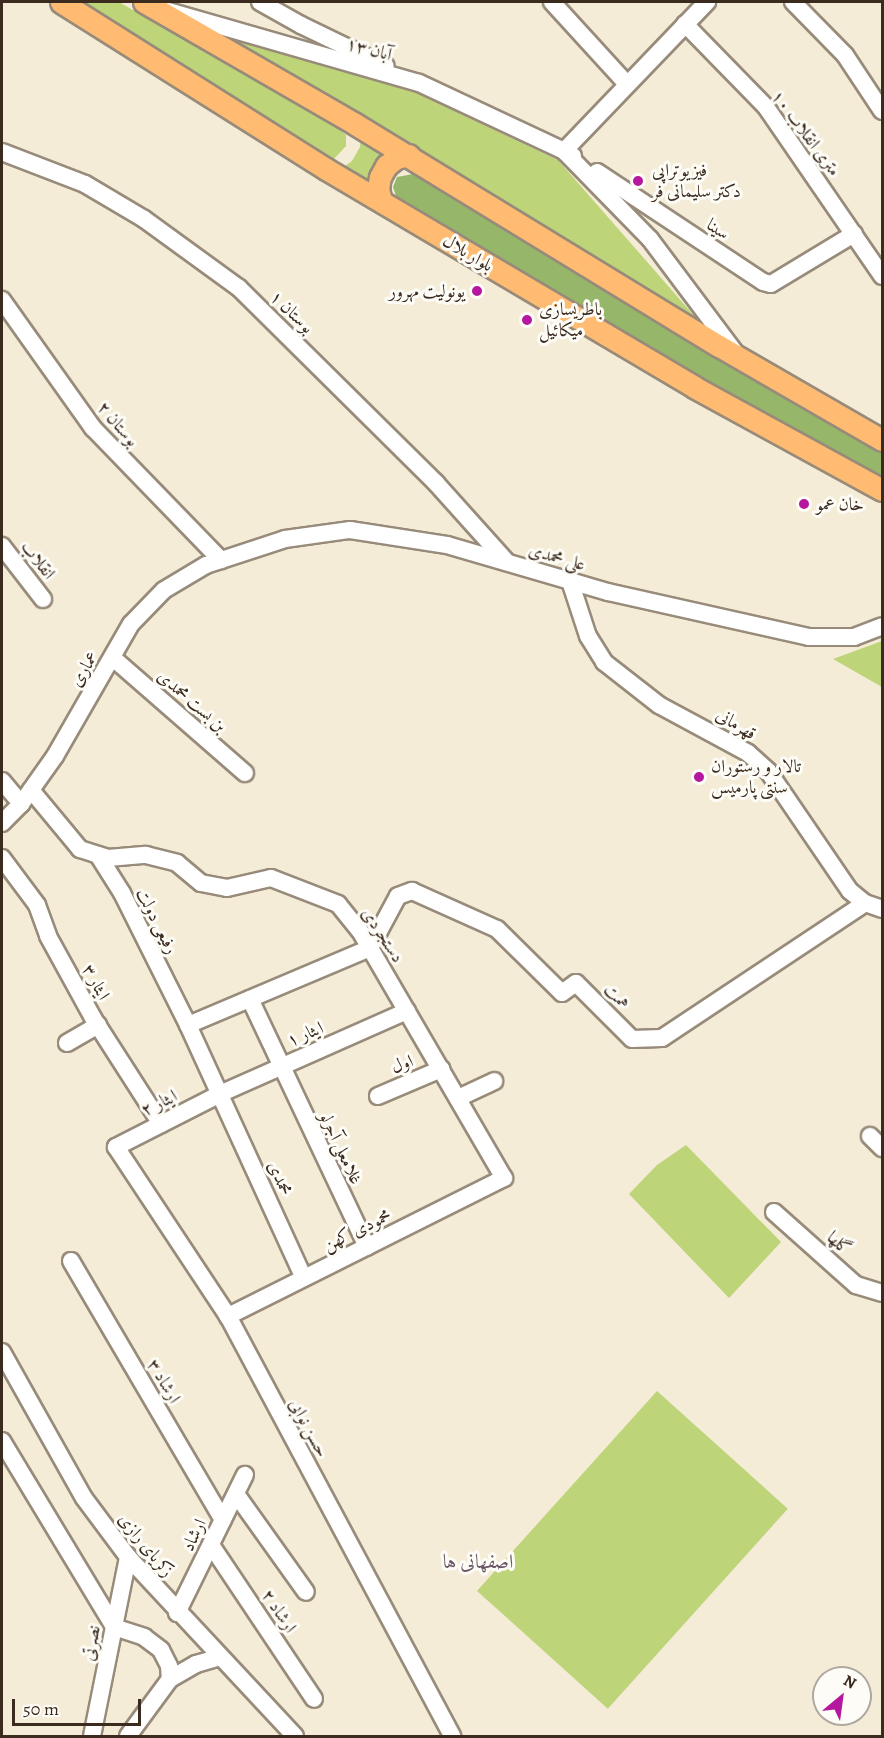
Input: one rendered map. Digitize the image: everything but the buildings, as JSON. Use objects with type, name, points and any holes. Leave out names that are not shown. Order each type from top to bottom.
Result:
[{"type":"main road","name":"بلوار بلال","points":[[62,2],[381,201],[694,387],[882,490]]},
{"type":"main road","points":[[150,5],[409,155],[738,357],[882,440]]},
{"type":"main road","points":[[381,201],[378,189],[383,171],[396,158],[409,155]]},
{"type":"street","points":[[260,2],[301,25],[419,82]]},
{"type":"street","points":[[552,2],[627,84]]},
{"type":"street","points":[[564,151],[707,2]]},
{"type":"street","points":[[793,2],[845,55],[882,111]]},
{"type":"street","name":"۱۳ آبان","points":[[150,5],[238,29],[299,50],[419,82],[564,151],[650,239],[698,307],[738,357]]},
{"type":"street","name":"۱۰ متری انقلاب","points":[[685,24],[766,107],[882,276]]},
{"type":"street","name":"سینا","points":[[564,151],[763,282],[771,284],[854,234]]},
{"type":"street","name":"بوستان ۱","points":[[2,152],[85,184],[144,219],[239,288],[436,483],[508,563]]},
{"type":"street","name":"بوستان ۲","points":[[2,300],[93,428],[221,560]]},
{"type":"street","name":"علی محمدی","points":[[221,560],[285,540],[350,530],[447,545],[619,595],[808,637],[854,638],[882,626]]},
{"type":"street","name":"انقلاب","points":[[2,546],[44,599]]},
{"type":"street","name":"عماری","points":[[2,824],[21,804],[55,756],[131,624],[164,590],[206,565],[221,560]]},
{"type":"street","name":"قهرمانی","points":[[570,581],[588,636],[604,662],[659,705],[748,753],[768,771],[850,891],[865,903],[882,909]]},
{"type":"street","name":"بن بست محمدی","points":[[113,658],[245,773]]},
{"type":"street","points":[[2,781],[21,804]]},
{"type":"street","name":"رفیعی دولت","points":[[31,790],[80,849],[98,855],[122,893],[220,1094]]},
{"type":"street","name":"دستجردی","points":[[98,855],[108,858],[146,855],[177,863],[201,884],[227,888],[271,878],[338,904],[360,931],[504,1178]]},
{"type":"street","name":"ایثار ۳","points":[[2,858],[37,905],[48,936],[98,1025],[161,1124]]},
{"type":"street","name":"همت","points":[[370,948],[398,896],[412,891],[497,929],[562,993],[576,983],[632,1039],[662,1038],[865,903]]},
{"type":"street","points":[[188,1025],[370,948]]},
{"type":"street","name":"غلامعلی آجرلو","points":[[250,999],[367,1247]]},
{"type":"street","name":"۱ ایثار","points":[[220,1094],[407,1011]]},
{"type":"street","points":[[67,1043],[98,1025]]},
{"type":"street","name":"اول","points":[[378,1096],[441,1069]]},
{"type":"street","points":[[458,1098],[494,1081]]},
{"type":"street","name":"ایثار ۲","points":[[116,1148],[220,1094]]},
{"type":"street","name":"محمدی","points":[[220,1094],[304,1278]]},
{"type":"street","points":[[870,1136],[882,1148]]},
{"type":"street","name":"حسن نوابی","points":[[116,1148],[228,1316],[452,1737]]},
{"type":"street","name":"محمودی کهن","points":[[228,1316],[504,1178]]},
{"type":"street","name":"گلها","points":[[774,1212],[856,1284],[882,1293]]},
{"type":"street","name":"ارشاد ۳","points":[[71,1261],[223,1520]]},
{"type":"street","name":"زکریای رازی","points":[[2,1352],[84,1498],[128,1557],[295,1737]]},
{"type":"street","points":[[2,1441],[114,1627],[144,1637],[160,1650],[169,1666],[170,1679]]},
{"type":"street","name":"ارشاد","points":[[177,1612],[245,1475]]},
{"type":"street","name":"ارشاد ۲","points":[[236,1494],[306,1592]]},
{"type":"street","name":"ارشاد ۲","points":[[211,1545],[314,1699]]},
{"type":"street","name":"نصرتی","points":[[92,1736],[128,1557]]},
{"type":"street","points":[[128,1737],[170,1679],[196,1664],[220,1657]]},
{"type":"green space","points":[[77,2],[119,2],[338,128],[346,135],[346,146],[333,160],[327,159]]},
{"type":"green space","points":[[209,30],[415,92],[558,160],[704,327]]},
{"type":"green space","points":[[361,132],[395,153],[375,186],[341,169],[352,161],[360,147]]},
{"type":"green space","points":[[413,174],[882,450],[882,481],[649,349],[397,199],[393,187],[397,177]]},
{"type":"green space","points":[[882,641],[882,687],[833,659]]},
{"type":"green space","points":[[686,1145],[781,1242],[729,1298],[629,1194],[657,1165]]},
{"type":"green space","points":[[657,1391],[788,1509],[608,1709],[477,1591]]},
{"type":"place","name":"فیزیوتراپی دکتر سلیمانی فر","points":[[638,181]]},
{"type":"place","name":"یونولیت مهرور","points":[[477,291]]},
{"type":"place","name":"باطریسازی میکائیل","points":[[527,320]]},
{"type":"place","name":"خان عمو","points":[[804,504]]},
{"type":"place","name":"تالار و رستوران سنتی پارمیس","points":[[699,777]]},
{"type":"district","name":"اصفهانی ها","points":[[478,1561]]}]
